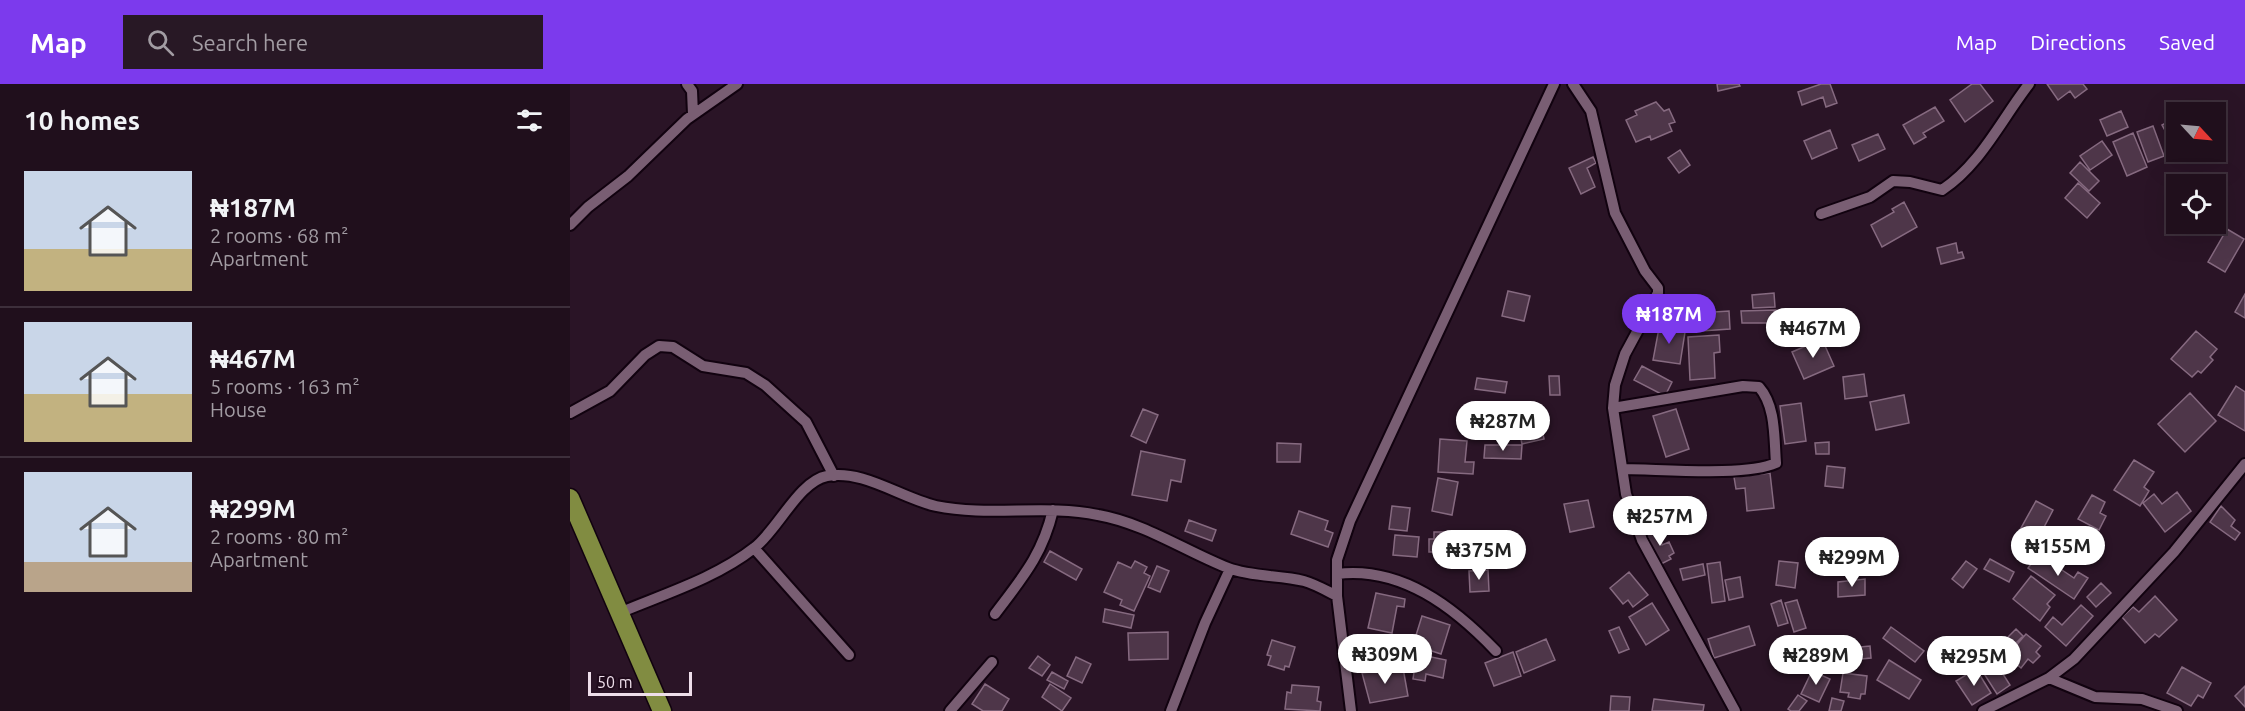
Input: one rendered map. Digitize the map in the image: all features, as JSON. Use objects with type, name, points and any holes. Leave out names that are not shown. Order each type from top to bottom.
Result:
[{"type":"main road","points":[[570,498],[662,711]]},
{"type":"street","points":[[687,84],[692,91],[693,114]]},
{"type":"street","points":[[570,225],[588,207],[628,176],[693,114],[737,84]]},
{"type":"street","points":[[1350,711],[1337,596],[1337,561],[1350,521],[1554,84]]},
{"type":"street","points":[[1573,84],[1591,111],[1615,213],[1645,271],[1658,288],[1658,294],[1625,354],[1615,385],[1613,408],[1626,494],[1642,540],[1735,711]]},
{"type":"street","points":[[1821,214],[1870,197],[1893,181],[1910,182],[1942,190],[1957,180],[1990,141],[2008,110],[2029,84]]},
{"type":"street","points":[[570,413],[610,391],[645,356],[659,346],[673,347],[704,366],[746,373],[765,385],[806,422],[834,476]]},
{"type":"street","points":[[1613,408],[1743,386],[1759,387],[1767,396],[1774,428],[1776,463],[1769,466],[1747,470],[1623,469]]},
{"type":"street","points":[[1983,711],[2049,678],[2074,659],[2131,600],[2245,464]]},
{"type":"street","points":[[620,613],[719,570],[754,548],[773,530],[812,483],[827,476],[861,479],[912,500],[937,506],[967,510],[1053,510],[1098,514],[1119,520],[1230,569],[1305,581],[1337,596]]},
{"type":"street","points":[[995,614],[1033,563],[1047,538],[1053,510]]},
{"type":"street","points":[[754,548],[849,655]]},
{"type":"street","points":[[1171,711],[1204,623],[1230,569]]},
{"type":"street","points":[[1337,574],[1371,574],[1414,588],[1451,608],[1496,651]]},
{"type":"street","points":[[950,711],[992,662]]},
{"type":"street","points":[[2049,678],[2095,697],[2142,699],[2177,711]]},
{"type":"building","points":[[1717,84],[1739,84],[1740,86],[1718,91]]},
{"type":"building","points":[[1821,84],[1830,84],[1837,103],[1826,107],[1823,97],[1802,105],[1798,92]]},
{"type":"building","points":[[1972,84],[1980,84],[1993,101],[1965,122],[1950,100]]},
{"type":"building","points":[[2047,84],[2083,84],[2087,89],[2075,98],[2070,91],[2058,100]]},
{"type":"building","points":[[1656,102],[1664,111],[1669,109],[1675,122],[1669,124],[1672,131],[1651,140],[1650,136],[1636,142],[1626,120],[1637,115],[1635,111]]},
{"type":"building","points":[[1935,107],[1944,121],[1923,133],[1926,137],[1914,144],[1903,125]]},
{"type":"building","points":[[2121,111],[2128,127],[2107,136],[2100,120]]},
{"type":"building","points":[[2153,126],[2164,156],[2148,162],[2137,132]]},
{"type":"building","points":[[1830,130],[1837,148],[1812,159],[1804,141]]},
{"type":"building","points":[[2133,133],[2147,167],[2127,176],[2113,142]]},
{"type":"building","points":[[1878,134],[1885,149],[1859,161],[1852,145]]},
{"type":"building","points":[[2102,141],[2112,155],[2090,170],[2080,156]]},
{"type":"building","points":[[1680,150],[1690,165],[1679,173],[1668,158]]},
{"type":"building","points":[[1593,157],[1596,163],[1587,168],[1595,187],[1581,194],[1569,168]]},
{"type":"building","points":[[2080,162],[2099,181],[2089,191],[2070,173]]},
{"type":"building","points":[[2078,183],[2100,203],[2087,218],[2065,198]]},
{"type":"building","points":[[1904,202],[1917,227],[1882,247],[1871,225],[1894,212],[1892,209]]},
{"type":"building","points":[[2227,229],[2244,239],[2225,272],[2208,262]]},
{"type":"building","points":[[1956,243],[1958,253],[1962,252],[1964,258],[1941,264],[1937,248]]},
{"type":"building","points":[[1508,291],[1530,296],[1524,321],[1502,316]]},
{"type":"building","points":[[1774,293],[1775,307],[1753,308],[1752,295]]},
{"type":"building","points":[[2245,294],[2245,318],[2235,312]]},
{"type":"building","points":[[1776,310],[1777,323],[1742,323],[1741,311]]},
{"type":"building","points":[[1729,311],[1730,329],[1701,331],[1699,313]]},
{"type":"building","points":[[1667,323],[1676,325],[1675,330],[1685,332],[1680,364],[1653,360],[1659,328],[1666,329]]},
{"type":"building","points":[[2196,331],[2217,349],[2210,357],[2213,360],[2201,373],[2198,371],[2192,377],[2171,359]]},
{"type":"building","points":[[1719,335],[1720,352],[1714,353],[1715,378],[1690,380],[1688,337]]},
{"type":"building","points":[[1822,339],[1834,366],[1804,379],[1792,352]]},
{"type":"building","points":[[1642,366],[1672,382],[1665,396],[1634,380]]},
{"type":"building","points":[[1864,374],[1867,396],[1845,399],[1843,377]]},
{"type":"building","points":[[1549,376],[1559,376],[1560,395],[1550,395]]},
{"type":"building","points":[[1477,378],[1507,382],[1505,393],[1475,389]]},
{"type":"building","points":[[2236,386],[2245,392],[2245,431],[2218,415]]},
{"type":"building","points":[[2190,393],[2216,421],[2185,452],[2158,424]]},
{"type":"building","points":[[1904,395],[1909,423],[1876,430],[1870,402]]},
{"type":"building","points":[[1801,403],[1806,441],[1785,444],[1780,406]]},
{"type":"building","points":[[1143,409],[1158,415],[1146,443],[1131,436]]},
{"type":"building","points":[[1676,409],[1689,449],[1666,457],[1653,416]]},
{"type":"building","points":[[1542,429],[1544,439],[1522,444],[1520,434]]},
{"type":"building","points":[[1440,439],[1467,441],[1465,462],[1474,462],[1473,474],[1438,472]]},
{"type":"building","points":[[1829,442],[1829,454],[1816,454],[1815,443]]},
{"type":"building","points":[[1277,443],[1301,444],[1300,462],[1277,462]]},
{"type":"building","points":[[1485,445],[1522,445],[1521,459],[1484,458]]},
{"type":"building","points":[[1141,451],[1185,460],[1181,482],[1171,480],[1167,501],[1132,495]]},
{"type":"building","points":[[2134,460],[2154,472],[2144,487],[2149,491],[2140,506],[2114,490]]},
{"type":"building","points":[[1827,466],[1845,468],[1843,488],[1825,486]]},
{"type":"building","points":[[1770,473],[1774,508],[1747,511],[1745,488],[1736,489],[1734,477]]},
{"type":"building","points":[[1438,478],[1458,482],[1452,515],[1432,511]]},
{"type":"building","points":[[2177,492],[2191,511],[2165,532],[2143,503],[2154,494],[2162,504]]},
{"type":"building","points":[[2092,495],[2105,502],[2100,513],[2106,516],[2099,530],[2078,519]]},
{"type":"building","points":[[1588,500],[1594,527],[1570,532],[1564,504]]},
{"type":"building","points":[[2036,501],[2053,510],[2041,533],[2049,538],[2042,551],[2016,537]]},
{"type":"building","points":[[1392,506],[1410,508],[1407,531],[1389,529]]},
{"type":"building","points":[[2221,506],[2235,520],[2231,526],[2240,533],[2235,540],[2210,522]]},
{"type":"building","points":[[1299,511],[1328,521],[1325,530],[1333,533],[1328,547],[1291,534]]},
{"type":"building","points":[[1189,520],[1216,530],[1212,541],[1185,531]]},
{"type":"building","points":[[1671,520],[1677,529],[1670,533],[1665,524]]},
{"type":"building","points":[[1652,528],[1655,534],[1659,532],[1662,545],[1669,542],[1674,553],[1669,556],[1671,559],[1661,564],[1645,532]]},
{"type":"building","points":[[1434,532],[1469,532],[1468,558],[1435,557],[1435,552],[1429,552],[1429,539],[1434,539]]},
{"type":"building","points":[[1395,535],[1419,537],[1417,557],[1393,555]]},
{"type":"building","points":[[1050,551],[1082,569],[1076,580],[1044,562]]},
{"type":"building","points":[[2038,554],[2074,578],[2078,572],[2088,578],[2074,599],[2028,568]]},
{"type":"building","points":[[1990,559],[2014,572],[2009,582],[1984,569]]},
{"type":"building","points":[[1135,561],[1147,567],[1144,573],[1150,576],[1134,611],[1120,605],[1122,600],[1104,592],[1118,562],[1131,568]]},
{"type":"building","points":[[1779,561],[1798,563],[1795,588],[1776,585]]},
{"type":"building","points":[[1966,561],[1977,569],[1963,588],[1952,579]]},
{"type":"building","points":[[1720,562],[1725,601],[1712,603],[1707,564]]},
{"type":"building","points":[[1703,564],[1705,575],[1683,580],[1680,569]]},
{"type":"building","points":[[1157,566],[1169,571],[1160,592],[1148,587]]},
{"type":"building","points":[[1488,570],[1489,591],[1470,592],[1469,571]]},
{"type":"building","points":[[1629,572],[1648,595],[1633,607],[1628,600],[1623,604],[1610,588]]},
{"type":"building","points":[[2031,576],[2055,595],[2047,604],[2050,607],[2040,621],[2013,599]]},
{"type":"building","points":[[1740,577],[1743,597],[1729,600],[1725,580]]},
{"type":"building","points":[[1865,579],[1865,595],[1838,597],[1838,582]]},
{"type":"building","points":[[2101,583],[2111,593],[2096,607],[2087,597]]},
{"type":"building","points":[[1376,593],[1405,599],[1404,607],[1397,606],[1392,633],[1368,628]]},
{"type":"building","points":[[2155,596],[2177,620],[2159,637],[2155,634],[2145,643],[2122,617],[2133,607],[2139,612]]},
{"type":"building","points":[[1781,600],[1788,623],[1778,626],[1771,604]]},
{"type":"building","points":[[1797,600],[1806,628],[1794,632],[1785,603]]},
{"type":"building","points":[[1652,603],[1669,630],[1646,645],[1629,617]]},
{"type":"building","points":[[2081,605],[2093,616],[2066,646],[2045,627],[2053,617],[2062,625]]},
{"type":"building","points":[[1105,609],[1134,615],[1131,628],[1103,622]]},
{"type":"building","points":[[1422,616],[1450,625],[1441,654],[1413,645]]},
{"type":"building","points":[[1749,626],[1755,645],[1714,658],[1708,639]]},
{"type":"building","points":[[1619,627],[1629,649],[1619,653],[1609,631]]},
{"type":"building","points":[[1891,627],[1924,651],[1915,662],[1883,638]]},
{"type":"building","points":[[2016,629],[2023,636],[2005,654],[1998,647]]},
{"type":"building","points":[[1168,632],[1168,659],[1129,660],[1128,633]]},
{"type":"building","points":[[2026,634],[2041,646],[2036,652],[2040,656],[2033,663],[2028,659],[2021,668],[2007,656]]},
{"type":"building","points":[[1372,639],[1394,640],[1393,661],[1371,660]]},
{"type":"building","points":[[1546,639],[1555,660],[1524,673],[1516,652]]},
{"type":"building","points":[[1272,640],[1295,647],[1289,667],[1285,666],[1284,670],[1268,665],[1271,656],[1267,655]]},
{"type":"building","points":[[1957,644],[1963,651],[1950,664],[1943,658]]},
{"type":"building","points":[[1870,646],[1871,658],[1840,661],[1838,649]]},
{"type":"building","points":[[1513,652],[1521,676],[1494,686],[1485,663]]},
{"type":"building","points":[[1412,653],[1446,660],[1443,678],[1426,674],[1425,681],[1413,679],[1415,666],[1409,665]]},
{"type":"building","points":[[1038,656],[1050,665],[1042,676],[1029,668]]},
{"type":"building","points":[[1076,657],[1091,664],[1082,683],[1067,676]]},
{"type":"building","points":[[1889,660],[1921,680],[1909,699],[1877,680]]},
{"type":"building","points":[[1994,660],[2010,685],[1997,694],[1981,669]]},
{"type":"building","points":[[2182,667],[2211,683],[2203,698],[2198,695],[2191,706],[2167,693]]},
{"type":"building","points":[[1403,668],[1408,696],[1370,703],[1362,673]]},
{"type":"building","points":[[1976,669],[1991,693],[1972,705],[1956,681]]},
{"type":"building","points":[[1812,671],[1830,679],[1819,702],[1801,694]]},
{"type":"building","points":[[1052,672],[1068,681],[1064,689],[1047,680]]},
{"type":"building","points":[[1843,673],[1867,676],[1865,694],[1861,694],[1860,699],[1848,697],[1849,693],[1840,692]]},
{"type":"building","points":[[985,684],[1009,699],[1002,711],[983,711],[972,704]]},
{"type":"building","points":[[1050,684],[1071,698],[1062,711],[1042,697]]},
{"type":"building","points":[[1292,685],[1319,687],[1317,701],[1321,702],[1320,711],[1285,709],[1287,692],[1291,693]]},
{"type":"building","points":[[2245,686],[2245,707],[2235,696]]},
{"type":"building","points":[[1798,695],[1807,701],[1799,711],[1791,711],[1788,709]]},
{"type":"building","points":[[1611,696],[1630,697],[1629,711],[1610,711]]},
{"type":"building","points":[[1832,698],[1844,701],[1841,711],[1829,711]]},
{"type":"building","points":[[1654,699],[1704,705],[1703,711],[1652,711]]}]
